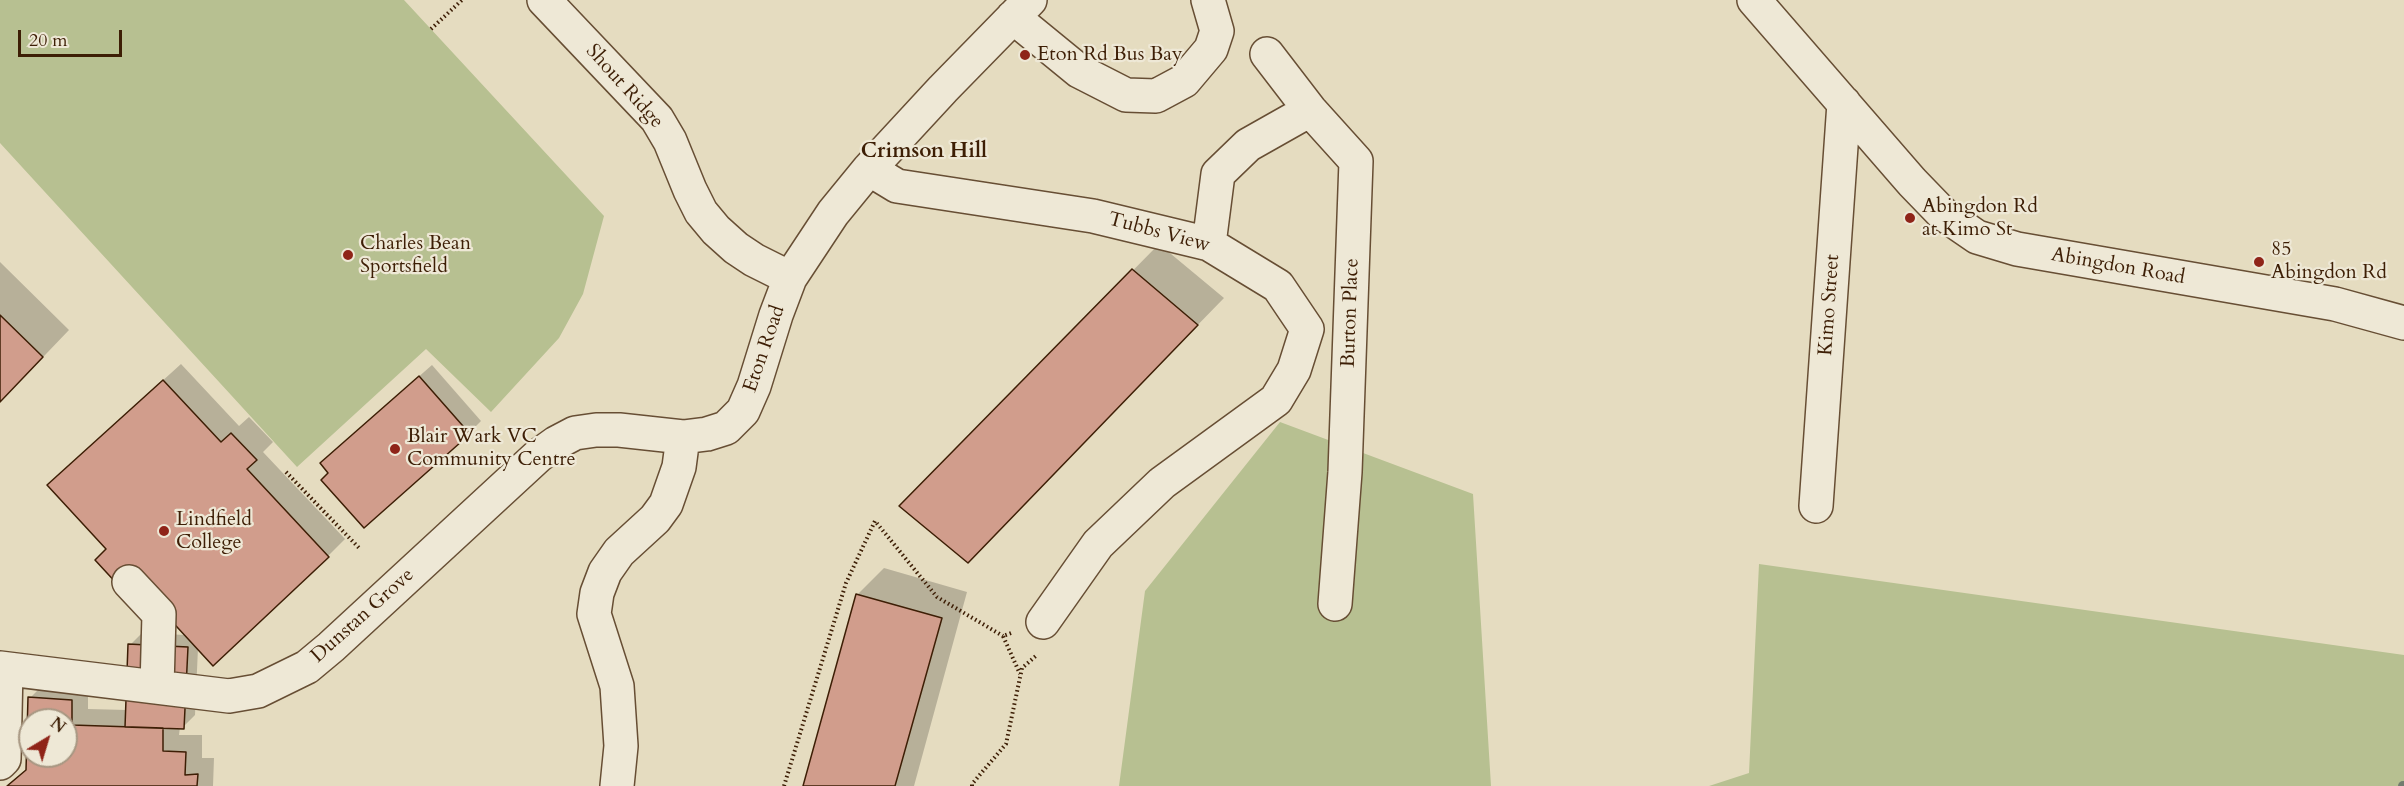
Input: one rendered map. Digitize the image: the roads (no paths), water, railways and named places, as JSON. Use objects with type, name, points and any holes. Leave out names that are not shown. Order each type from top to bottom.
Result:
[{"type":"street","name":"Shout Ridge","points":[[544,0],[657,119],[670,141],[701,212],[716,230],[736,248],[790,278]]},
{"type":"street","points":[[1022,8],[1079,71],[1126,95],[1156,96],[1184,81],[1210,49],[1217,32],[1208,0]]},
{"type":"street","name":"Abingdon Road","points":[[1754,0],[1942,213],[1977,237],[2017,249],[2335,304],[2404,323]]},
{"type":"street","name":"Eton Road","points":[[683,436],[707,434],[726,428],[743,411],[754,386],[790,278],[833,213],[869,169],[1022,8]]},
{"type":"street","name":"Burton Place","points":[[1267,54],[1310,110],[1356,161],[1346,472],[1335,604]]},
{"type":"street","name":"Kimo Street","points":[[1816,506],[1844,104]]},
{"type":"street","points":[[1209,244],[1218,174],[1248,145],[1310,110]]},
{"type":"street","name":"Tubbs View","points":[[869,169],[897,186],[1093,216],[1209,244],[1278,286],[1307,329],[1294,370],[1276,400],[1162,483],[1098,544],[1043,622]]},
{"type":"street","name":"Dunstan Grove","points":[[3,669],[229,696],[258,691],[306,667],[331,647],[538,456],[556,443],[575,434],[619,430],[683,436]]},
{"type":"street","points":[[617,786],[621,746],[617,686],[594,614],[597,593],[605,572],[619,552],[655,519],[666,504],[679,467],[683,436]]},
{"type":"street","points":[[129,582],[159,614],[157,687]]},
{"type":"street","points":[[0,763],[4,759],[3,669]]},
{"type":"place","name":"Eton Rd Bus Bay","points":[[1025,55]]},
{"type":"place","name":"Abingdon Rd at Kimo St","points":[[1910,218]]},
{"type":"place","name":"Charles Bean Sportsfield","points":[[348,255]]},
{"type":"place","name":"85 Abingdon Rd","points":[[2259,262]]},
{"type":"place","name":"Blair Wark VC Community Centre","points":[[395,449]]},
{"type":"place","name":"Lindfield College","points":[[164,531]]},
{"type":"district","name":"Crimson Hill","points":[[924,152]]}]
